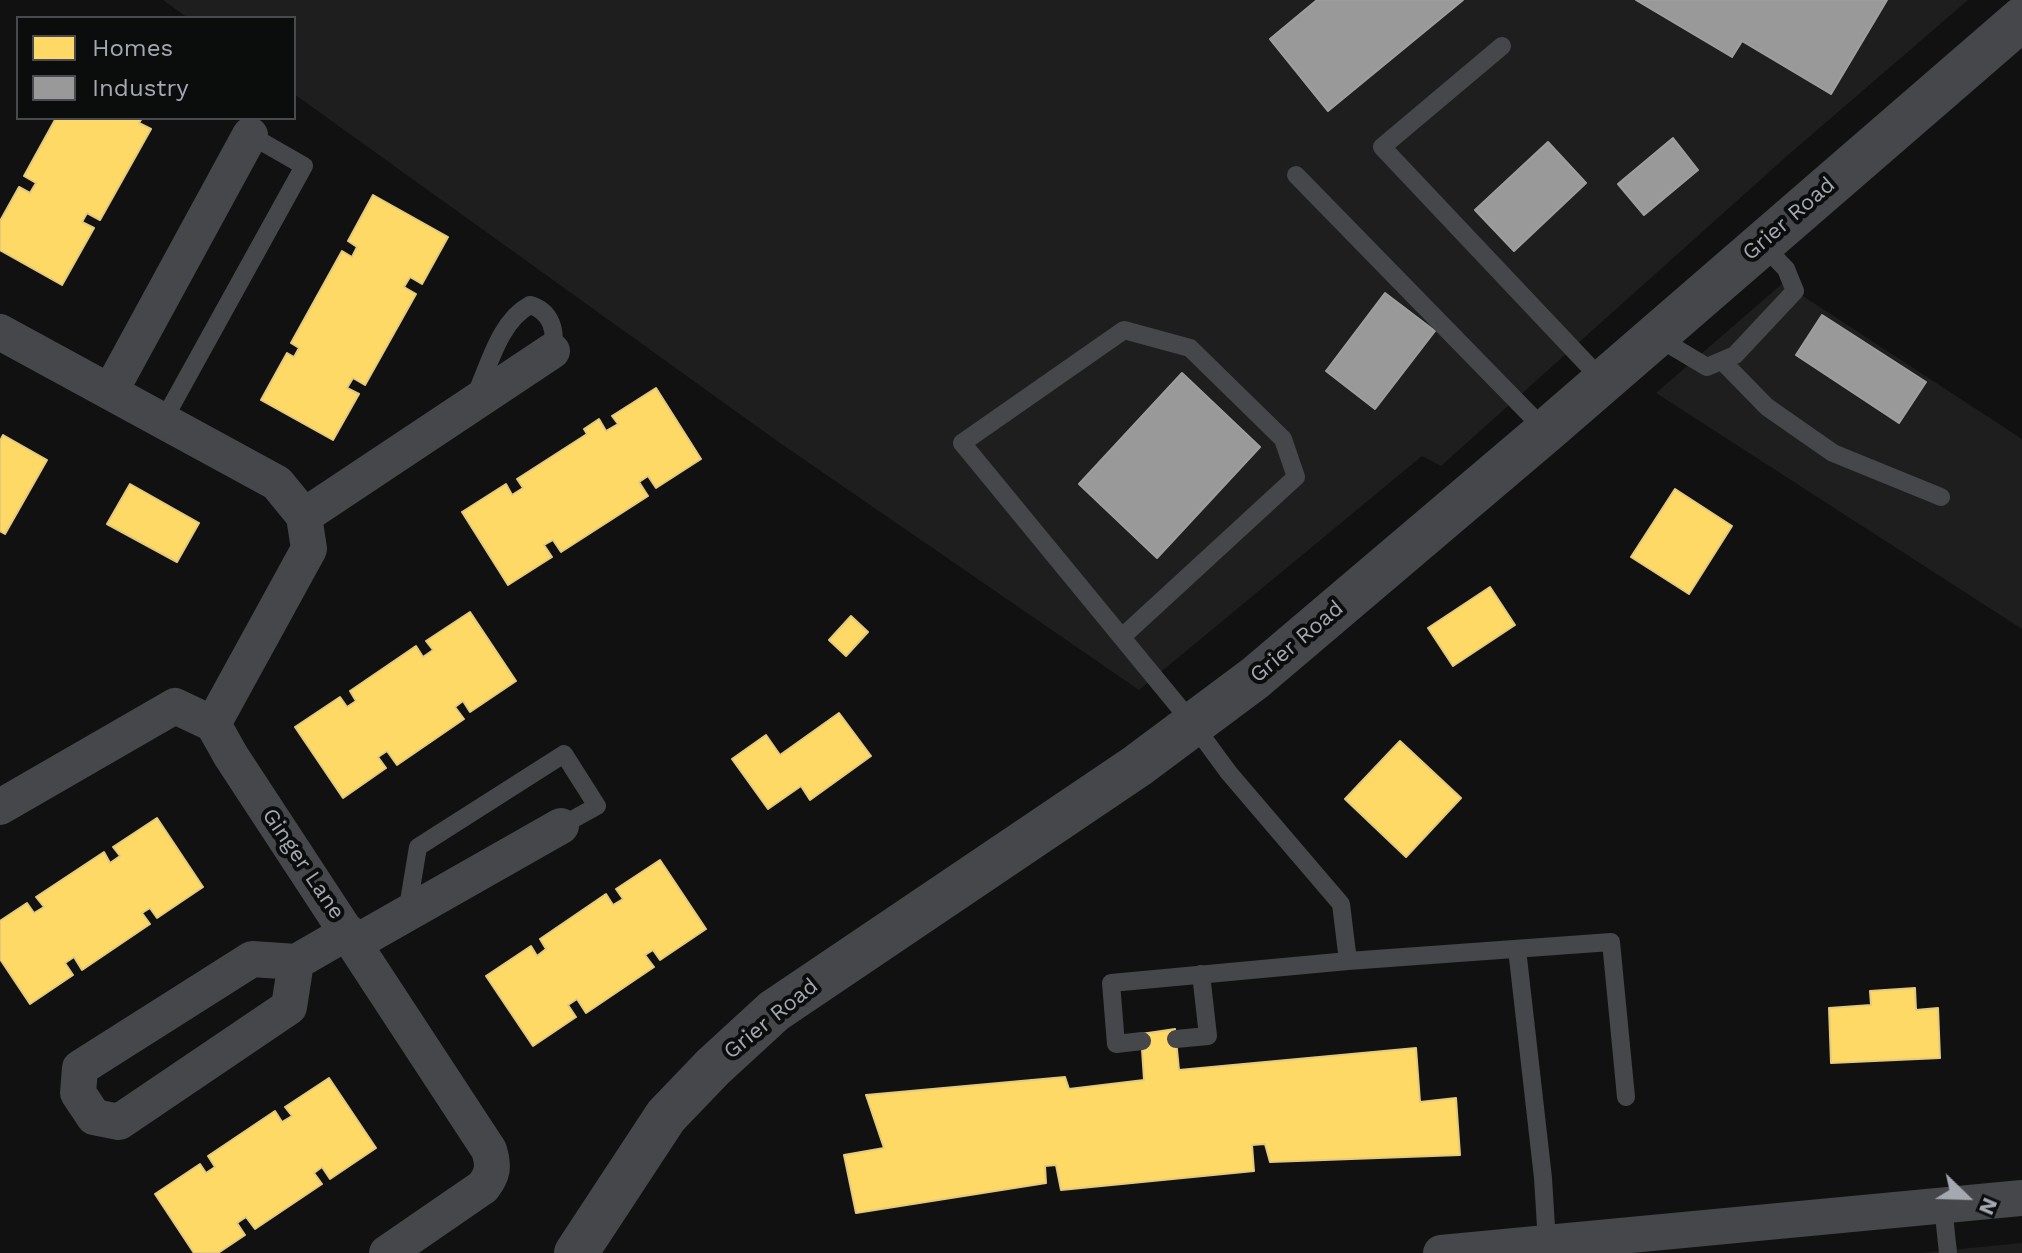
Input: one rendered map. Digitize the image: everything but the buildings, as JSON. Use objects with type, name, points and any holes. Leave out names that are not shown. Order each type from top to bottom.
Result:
[{"type":"street","name":"Grier Road","points":[[576,1253],[666,1116],[774,1011],[1137,766],[1255,678],[2022,19]]},
{"type":"street","points":[[110,392],[250,135]]},
{"type":"street","points":[[0,332],[277,483],[307,532]]},
{"type":"street","points":[[0,807],[175,706],[213,724],[307,532],[472,404],[552,351]]},
{"type":"street","name":"Ginger Lane","points":[[213,724],[489,1150],[493,1163],[492,1175],[483,1187],[387,1253]]},
{"type":"street","points":[[296,962],[289,1007],[119,1122],[94,1117],[78,1093],[80,1068],[252,959],[296,962],[407,913],[561,826]]},
{"type":"street","points":[[1441,1253],[2022,1198]]},
{"type":"lane","points":[[1502,46],[1382,147],[1603,381]]},
{"type":"lane","points":[[163,421],[304,166],[250,135]]},
{"type":"lane","points":[[1296,175],[1546,431]]},
{"type":"lane","points":[[1655,336],[1707,367],[1735,355],[1795,291],[1786,269],[1761,244]]},
{"type":"lane","points":[[472,404],[503,332],[517,312],[530,305],[541,308],[552,323],[555,337],[552,351]]},
{"type":"lane","points":[[1122,637],[1296,477],[1283,439],[1190,348],[1124,330],[962,443],[1193,724],[1229,773],[1341,904],[1348,961]]},
{"type":"lane","points":[[1722,361],[1767,407],[1833,453],[1941,497]]},
{"type":"lane","points":[[407,913],[418,847],[564,754],[597,806],[561,826]]},
{"type":"lane","points":[[1142,1041],[1116,1044],[1111,983],[1348,961],[1611,942],[1626,1097]]},
{"type":"lane","points":[[1517,949],[1543,1178],[1547,1243]]},
{"type":"lane","points":[[1176,1039],[1208,1036],[1201,974]]},
{"type":"lane","points":[[1943,1206],[1948,1253]]},
{"type":"shaded area","points":[[163,0],[1968,0],[1787,156],[1441,466],[1422,456],[1139,690],[780,443],[296,95],[296,16],[185,16]]},
{"type":"shaded area","points":[[1783,283],[2022,439],[2022,629],[1656,393]]},
{"type":"shaded area","points":[[2022,1243],[2022,1253],[1919,1253]]}]
